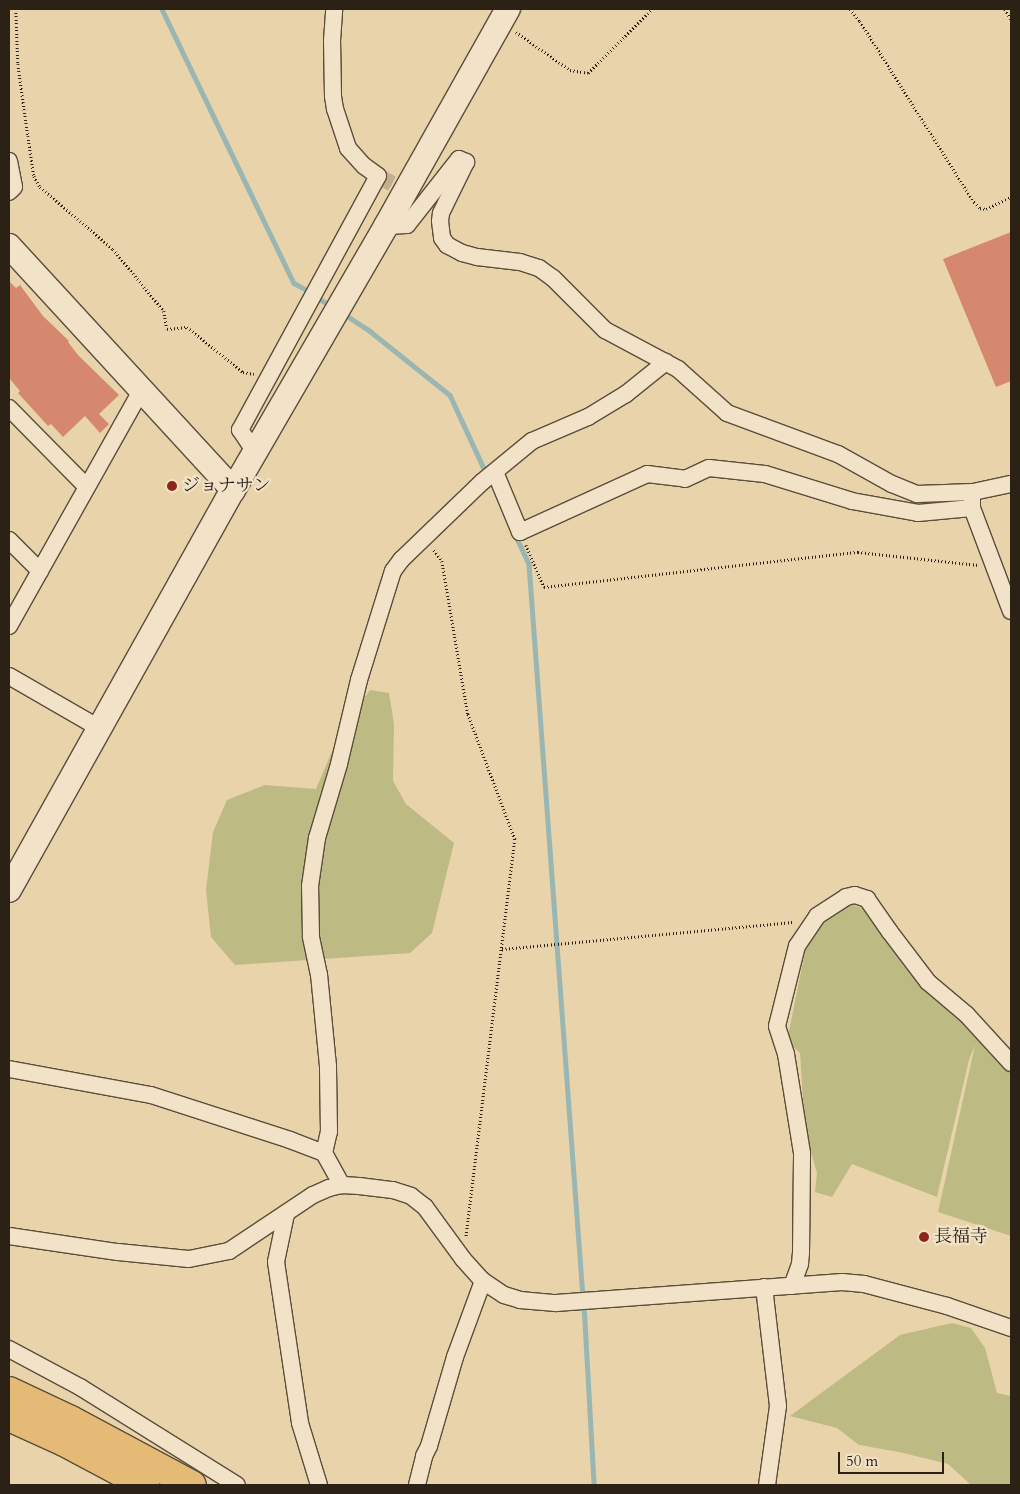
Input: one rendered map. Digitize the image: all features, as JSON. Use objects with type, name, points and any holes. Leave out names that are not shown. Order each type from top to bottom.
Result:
[{"type":"highway","points":[[9,1391],[71,1420],[192,1485]]},
{"type":"highway","points":[[9,1416],[64,1442],[145,1485]]},
{"type":"street","points":[[255,452],[240,430],[378,176],[364,166],[348,148],[335,109],[332,86],[334,9]]},
{"type":"street","points":[[9,890],[98,728],[386,226],[504,15]]},
{"type":"street","points":[[386,226],[407,225],[459,159],[466,162],[436,208],[442,238],[447,245],[462,253],[476,257],[520,262],[539,268],[554,278],[605,330],[678,368],[727,413],[838,454],[892,484],[918,494],[972,500]]},
{"type":"street","points":[[9,161],[14,187],[9,192]]},
{"type":"street","points":[[9,246],[140,391],[233,490]]},
{"type":"street","points":[[324,1153],[329,1132],[328,1066],[320,974],[310,936],[310,886],[317,838],[339,764],[359,680],[393,571],[424,538],[488,477],[532,441],[588,417],[626,394],[666,362]]},
{"type":"street","points":[[9,626],[140,391]]},
{"type":"street","points":[[9,408],[87,487]]},
{"type":"street","points":[[488,477],[520,532],[647,474],[685,478],[709,468],[766,474],[852,501],[918,513],[972,500],[1011,484]]},
{"type":"street","points":[[972,500],[1011,611]]},
{"type":"street","points":[[9,540],[40,571]]},
{"type":"street","points":[[9,676],[98,728]]},
{"type":"street","points":[[792,1286],[800,1264],[801,1253],[802,1153],[786,1054],[777,1026],[797,946],[814,920],[846,897],[855,895],[867,899],[928,982],[966,1015],[1011,1063]]},
{"type":"street","points":[[9,1069],[151,1095],[226,1118],[324,1153],[342,1185]]},
{"type":"street","points":[[9,1236],[118,1252],[190,1259],[229,1251],[313,1196],[329,1188],[342,1185],[392,1190],[410,1196],[425,1207],[483,1281],[504,1295],[537,1303],[842,1282],[864,1284],[947,1306],[1011,1328]]},
{"type":"street","points":[[286,1214],[276,1262],[300,1424],[319,1485]]},
{"type":"street","points":[[418,1485],[424,1456],[429,1446],[452,1367],[483,1281]]},
{"type":"street","points":[[764,1286],[778,1406],[767,1485]]},
{"type":"street","points":[[9,1349],[80,1387],[237,1485]]},
{"type":"path","points":[[16,9],[18,64],[34,176],[40,187],[113,249],[164,311],[167,329],[187,327],[242,372],[249,375],[257,374]]},
{"type":"path","points":[[504,15],[570,70],[588,73],[652,9]]},
{"type":"path","points":[[850,9],[860,21],[974,202],[980,208],[986,209],[1011,197]]},
{"type":"path","points":[[1005,9],[1011,19]]},
{"type":"path","points":[[520,532],[544,587],[858,552],[994,567]]},
{"type":"path","points":[[424,538],[442,562],[468,714],[515,840],[464,1259]]},
{"type":"path","points":[[502,948],[814,920]]},
{"type":"shaded area","points":[[370,690],[389,693],[394,724],[393,781],[406,804],[454,843],[432,933],[410,953],[235,965],[211,937],[206,890],[213,832],[227,800],[265,785],[316,789],[342,728]]},
{"type":"shaded area","points":[[849,904],[860,907],[875,921],[978,1036],[977,1039],[1011,1074],[1011,1236],[938,1212],[975,1045],[969,1060],[937,1197],[852,1164],[832,1197],[815,1192],[817,1173],[805,1131],[800,1053],[787,1041],[807,942],[825,917]]},
{"type":"shaded area","points":[[952,1323],[971,1328],[985,1348],[997,1393],[1011,1396],[1011,1485],[971,1485],[948,1464],[899,1452],[859,1445],[837,1428],[790,1416],[900,1335]]},
{"type":"building","points":[[1011,232],[1011,381],[996,387],[943,259]]},
{"type":"building","points":[[9,281],[16,288],[20,285],[43,316],[69,341],[78,355],[119,395],[99,414],[109,424],[100,433],[85,416],[63,437],[51,424],[48,426],[18,393],[20,391],[9,378]]},
{"type":"waterway","points":[[162,9],[294,283],[310,292]]},
{"type":"waterway","points":[[316,297],[331,306]]},
{"type":"waterway","points":[[344,314],[370,331],[450,395],[486,473]]},
{"type":"waterway","points":[[515,534],[529,564],[583,1297]]},
{"type":"waterway","points":[[584,1304],[594,1485]]},
{"type":"tunnel","points":[[378,176],[430,204]]},
{"type":"place","name":"ジョナサン","points":[[172,486]]},
{"type":"place","name":"長福寺","points":[[924,1237]]}]
